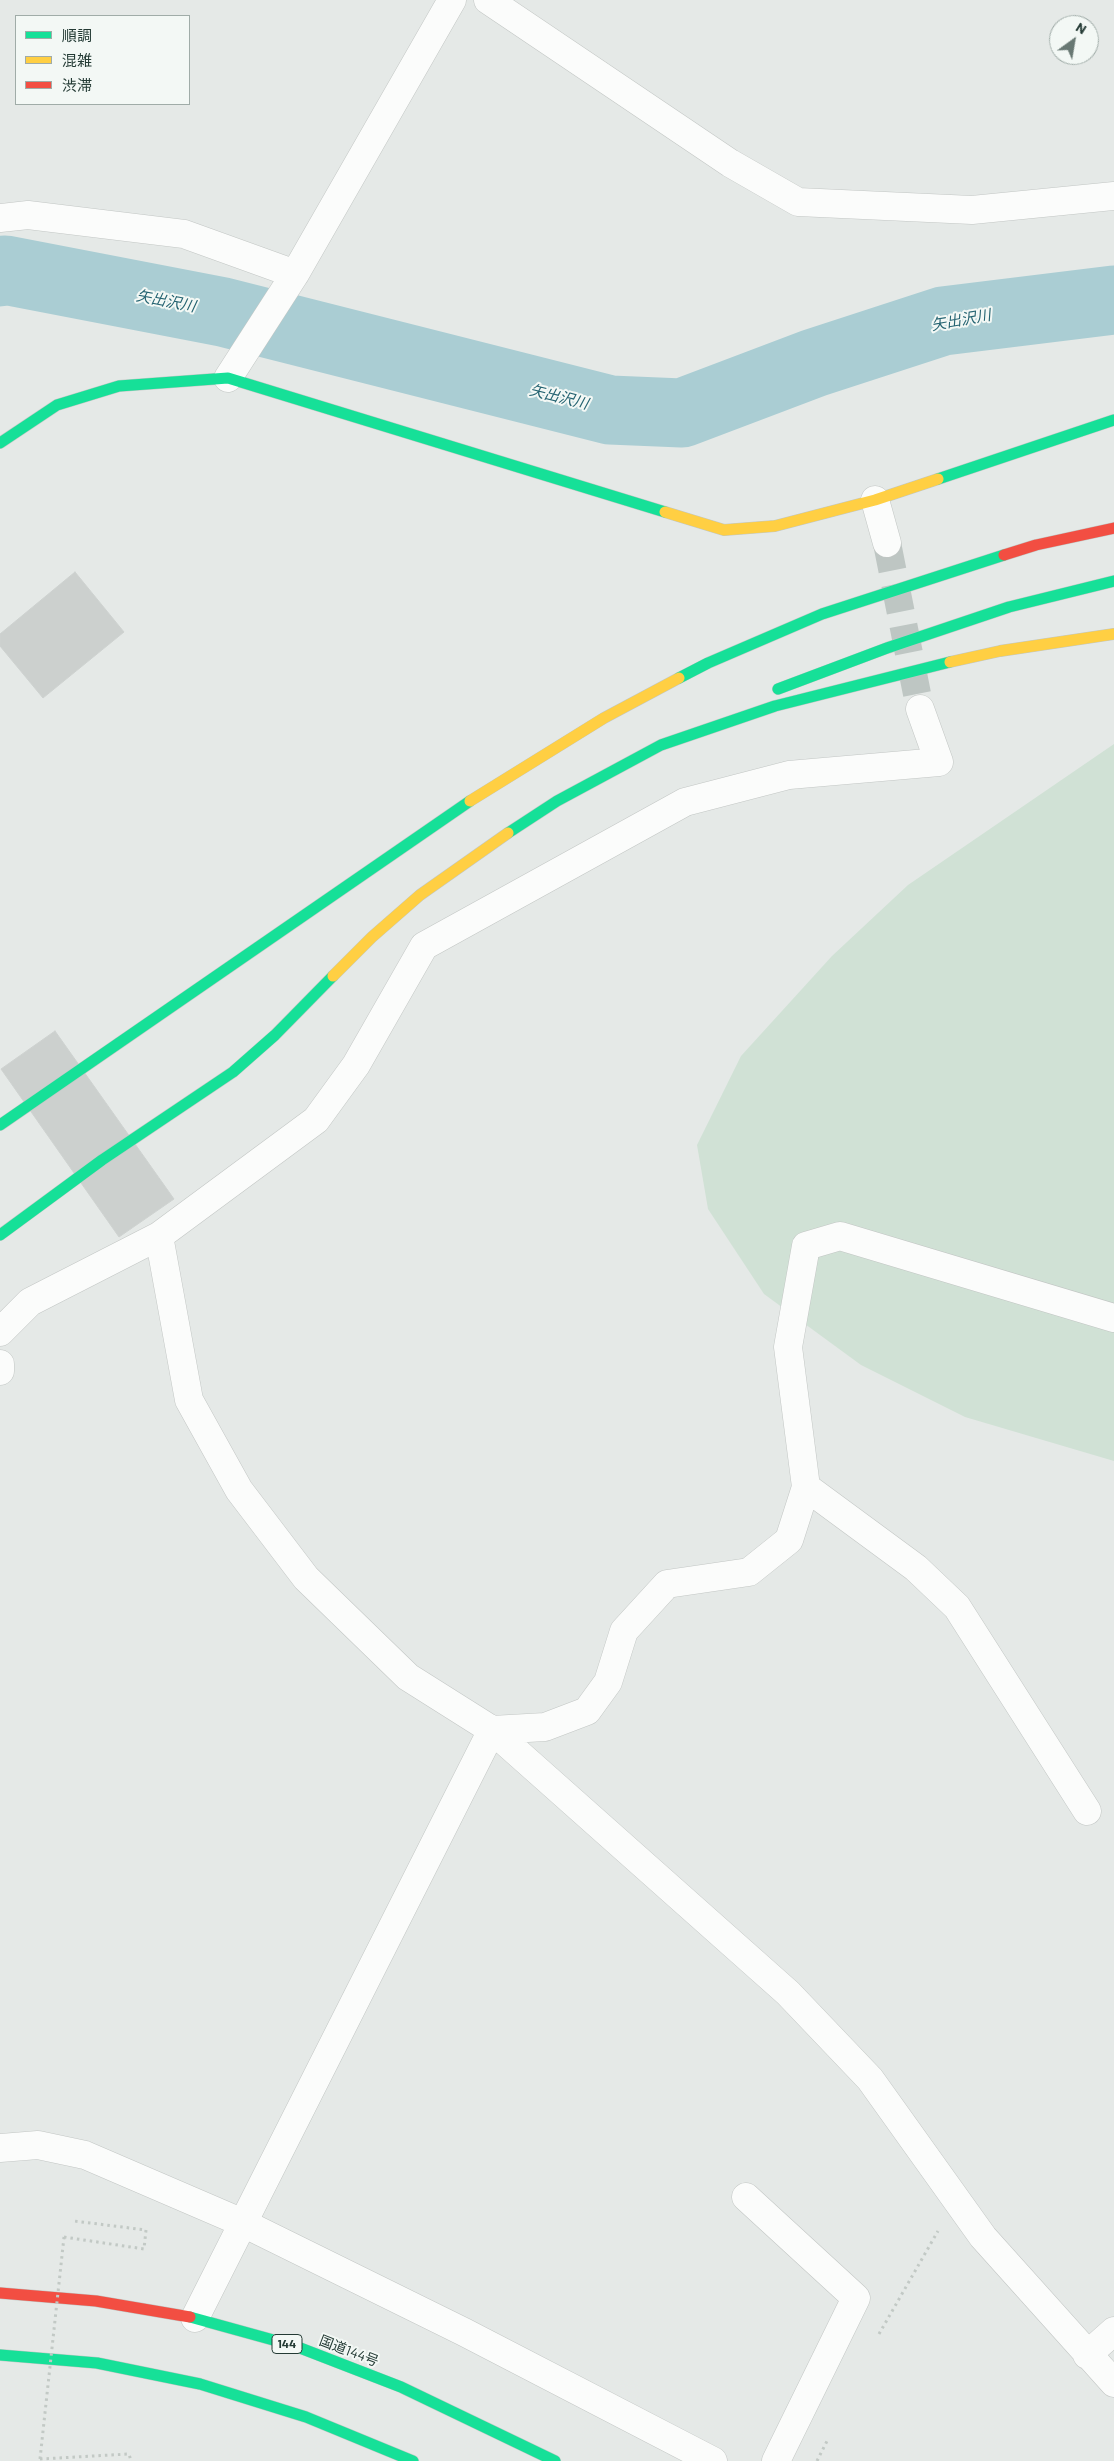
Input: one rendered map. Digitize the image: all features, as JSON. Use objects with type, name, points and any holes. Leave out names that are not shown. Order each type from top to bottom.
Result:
[{"type":"main road","points":[[0,444],[57,405],[120,386],[235,368],[724,530],[775,526],[875,500],[1114,420]]},
{"type":"main road","points":[[0,1125],[405,844],[502,780],[613,713],[708,663],[822,614],[928,578],[1036,545],[1114,528]]},
{"type":"main road","points":[[771,692],[888,648],[1009,607],[1114,581]]},
{"type":"main road","points":[[661,745],[775,706],[884,677],[1000,651],[1114,634]]},
{"type":"main road","points":[[0,1235],[102,1160],[233,1072],[276,1034],[372,937],[427,889],[472,857],[557,801],[661,745],[754,700]]},
{"type":"main road","name":"国道144号","points":[[0,2293],[96,2301],[194,2318],[295,2346],[401,2386],[555,2461]]},
{"type":"main road","points":[[0,2356],[97,2363],[200,2384],[306,2417],[413,2461]]},
{"type":"street","points":[[235,368],[295,274],[452,0]]},
{"type":"street","points":[[488,0],[730,163],[798,202],[972,210],[1114,196]]},
{"type":"street","points":[[0,218],[28,215],[184,234],[295,274]]},
{"type":"street","points":[[875,500],[887,543]]},
{"type":"street","points":[[0,1332],[30,1302],[159,1236],[316,1120],[356,1065],[424,946],[685,802],[789,776],[939,762],[920,709]]},
{"type":"street","points":[[159,1236],[189,1400],[239,1490],[306,1578],[408,1677],[492,1730],[788,1993],[870,2079],[983,2237],[1114,2383]]},
{"type":"street","points":[[492,1730],[545,1727],[587,1711],[608,1682],[624,1631],[667,1584],[749,1572],[789,1540],[806,1487],[788,1347],[806,1246],[840,1236],[1114,1318]]},
{"type":"street","points":[[0,1364],[0,1371]]},
{"type":"street","points":[[806,1487],[916,1568],[957,1607],[1087,1811]]},
{"type":"street","points":[[194,2318],[492,1730]]},
{"type":"street","points":[[0,2148],[38,2145],[85,2156],[243,2223],[464,2332],[713,2461]]},
{"type":"street","points":[[746,2197],[856,2298],[776,2461]]},
{"type":"street","points":[[1087,2355],[1114,2331]]},
{"type":"path","points":[[878,2335],[956,2201]]},
{"type":"path","points":[[74,2221],[146,2230],[144,2249],[64,2238],[40,2460],[129,2454],[131,2461]]},
{"type":"path","points":[[817,2461],[829,2436]]},
{"type":"green space","points":[[1114,744],[1114,1461],[965,1417],[861,1365],[764,1294],[708,1209],[697,1145],[741,1056],[832,956],[908,885]]},
{"type":"building","points":[[75,572],[124,632],[43,698],[0,646],[0,634]]},
{"type":"building","points":[[55,1031],[174,1199],[119,1237],[1,1069]]},
{"type":"waterway","name":"矢出沢川","points":[[0,272],[5,270],[223,312],[610,410],[682,413],[814,363],[943,321],[1114,300]]},
{"type":"tunnel","points":[[887,543],[920,709]]},
{"type":"traffic: fast","points":[[0,443],[57,405],[119,386],[228,378],[665,512]]},
{"type":"traffic: fast","points":[[938,479],[1114,420]]},
{"type":"traffic: fast","points":[[679,678],[708,663],[822,614],[1004,555]]},
{"type":"traffic: fast","points":[[778,689],[887,648],[1009,607],[1114,581]]},
{"type":"traffic: fast","points":[[508,833],[557,801],[661,745],[775,706],[950,662]]},
{"type":"traffic: fast","points":[[0,1125],[470,801]]},
{"type":"traffic: fast","points":[[0,1235],[102,1160],[233,1072],[275,1035],[333,976]]},
{"type":"traffic: fast","points":[[190,2317],[295,2346],[401,2387],[555,2461]]},
{"type":"traffic: fast","points":[[0,2355],[97,2363],[200,2384],[306,2417],[413,2461]]},
{"type":"traffic: slow","points":[[665,512],[724,530],[775,526],[875,500],[938,479]]},
{"type":"traffic: slow","points":[[950,662],[1000,651],[1114,634]]},
{"type":"traffic: slow","points":[[470,801],[604,718],[679,678]]},
{"type":"traffic: slow","points":[[333,976],[372,937],[420,895],[508,833]]},
{"type":"traffic: jam","points":[[1004,555],[1036,545],[1114,528]]},
{"type":"traffic: jam","points":[[0,2293],[96,2301],[190,2317]]}]
